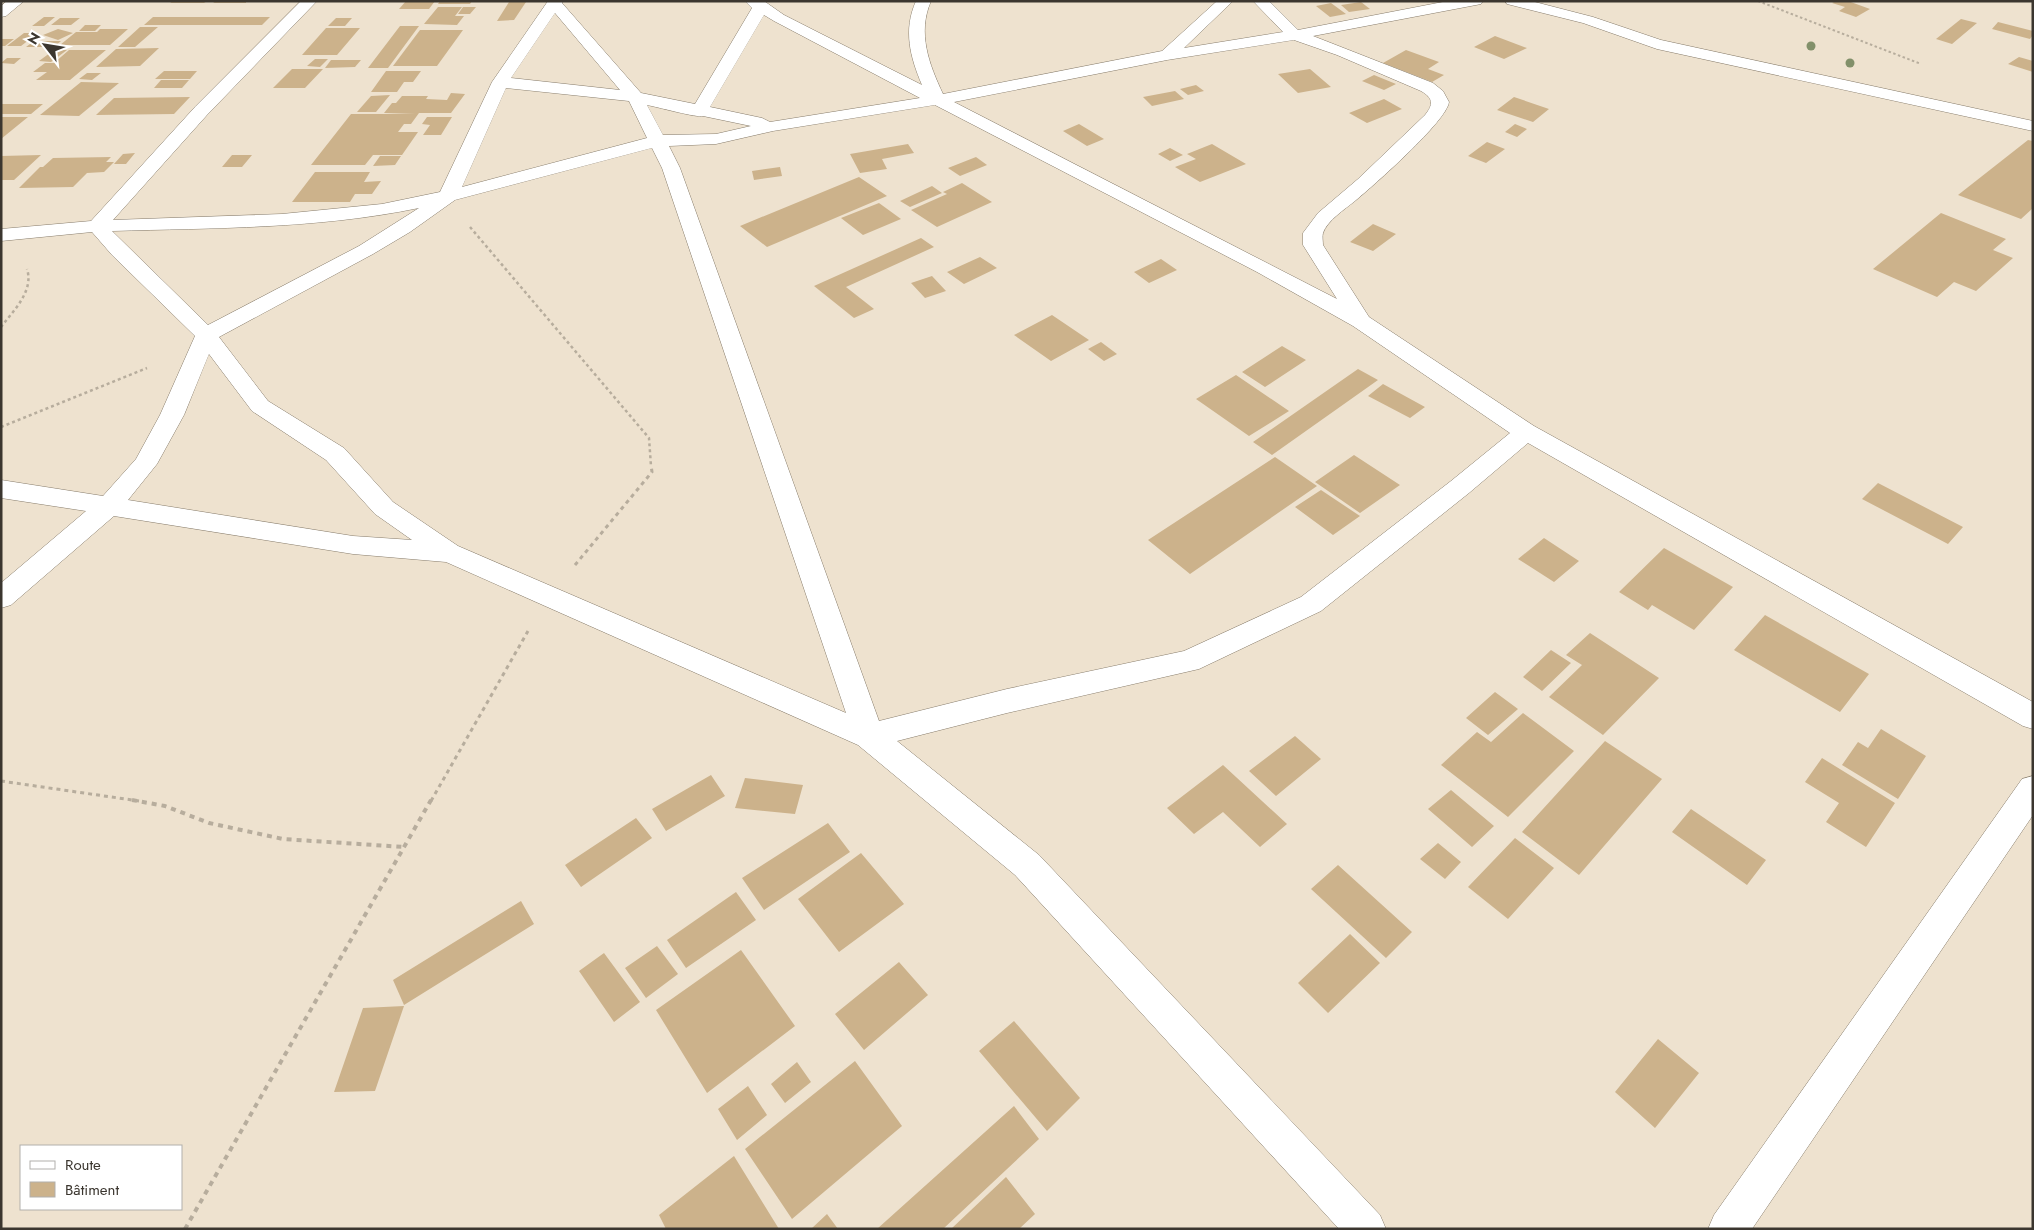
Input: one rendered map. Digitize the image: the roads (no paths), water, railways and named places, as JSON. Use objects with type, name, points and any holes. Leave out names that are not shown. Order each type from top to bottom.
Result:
[{"type":"street","points":[[1,13],[17,1]]},
{"type":"street","points":[[97,226],[201,111],[310,1]]},
{"type":"street","points":[[924,1],[920,8],[917,23],[917,39],[920,60],[937,100]]},
{"type":"street","points":[[1167,55],[1226,1]]},
{"type":"street","points":[[1260,1],[1295,35],[1343,52],[1427,87],[1438,96],[1441,102],[1440,108],[1431,119],[1325,217],[1313,233],[1313,245],[1321,260],[1361,321]]},
{"type":"street","points":[[1,235],[97,226],[282,220],[382,210],[448,196],[658,141],[716,139],[773,126],[937,100],[1167,55],[1295,35],[1388,16],[1476,1]]},
{"type":"street","points":[[1512,1],[1588,20],[1657,44],[2033,126]]},
{"type":"street","points":[[1,598],[108,507],[145,464],[172,415],[206,335],[366,250],[403,228],[448,196],[500,82],[555,2],[634,97],[671,168],[869,736]]},
{"type":"street","points":[[699,112],[756,4],[937,100],[1264,268],[1361,321],[1526,432],[2033,717]]},
{"type":"street","points":[[500,82],[634,97],[773,126]]},
{"type":"street","points":[[671,168],[716,139]]},
{"type":"street","points":[[97,226],[119,251],[206,335],[260,406],[335,454],[384,508],[449,553],[869,736],[1027,865],[1366,1229]]},
{"type":"street","points":[[869,736],[1007,701],[1189,661],[1198,657],[1310,604],[1460,488],[1526,432]]},
{"type":"street","points":[[1,489],[353,544],[449,553]]},
{"type":"street","points":[[1728,1229],[2033,789]]}]
